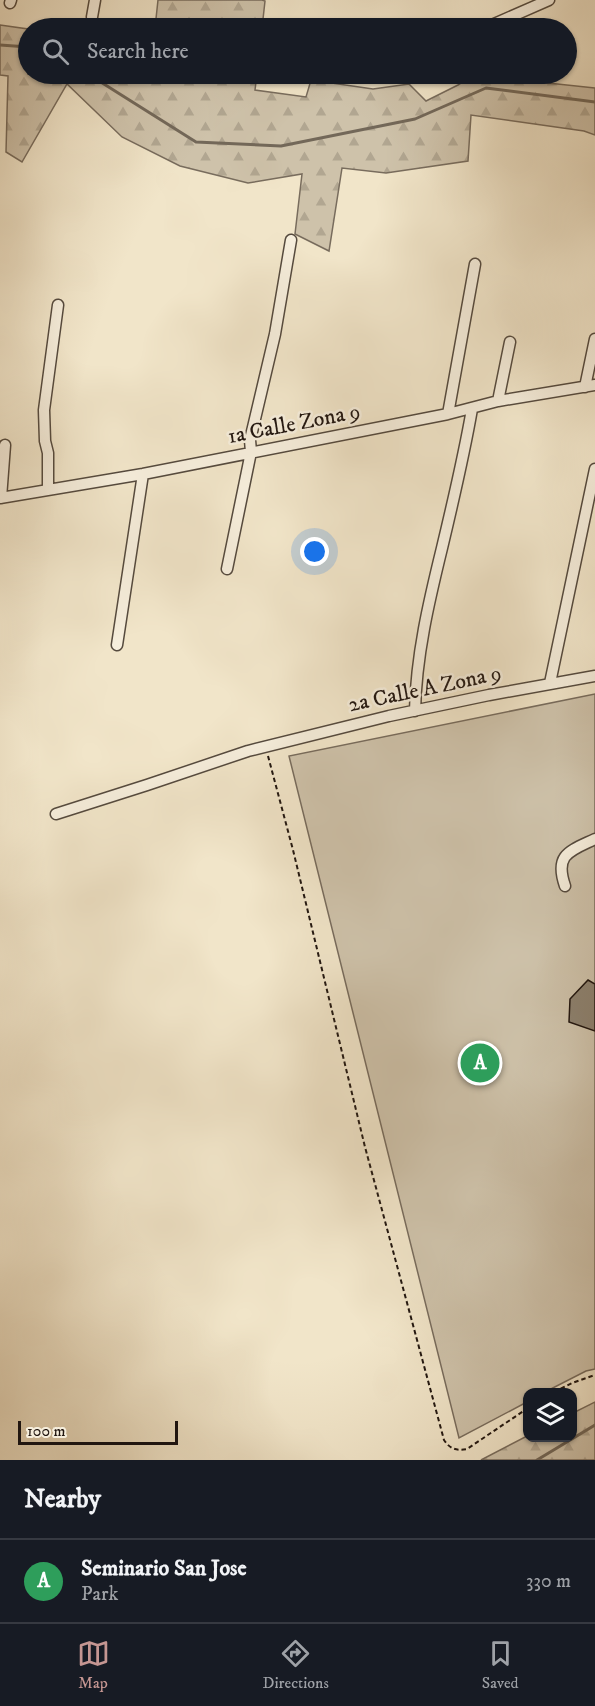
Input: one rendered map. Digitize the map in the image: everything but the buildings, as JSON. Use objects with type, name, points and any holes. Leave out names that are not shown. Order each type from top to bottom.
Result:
[{"type":"street","points":[[92,17],[95,0]]},
{"type":"street","points":[[508,18],[549,0]]},
{"type":"street","points":[[227,569],[251,452],[250,440],[274,334],[291,240]]},
{"type":"street","points":[[448,414],[475,264]]},
{"type":"street","points":[[48,490],[44,410],[58,305]]},
{"type":"street","points":[[590,386],[595,339]]},
{"type":"street","points":[[498,401],[510,342]]},
{"type":"street","name":"1a Calle Zona 9","points":[[1,498],[143,474],[448,414],[498,401],[590,386]]},
{"type":"street","points":[[415,711],[415,685],[420,653],[472,409]]},
{"type":"street","points":[[1,498],[5,445]]},
{"type":"street","points":[[550,683],[595,469]]},
{"type":"street","points":[[117,645],[143,474]]},
{"type":"street","name":"2a Calle A Zona 9","points":[[56,814],[248,750],[415,711],[595,676]]},
{"type":"street","points":[[565,886],[561,873],[563,859],[568,852],[595,839]]},
{"type":"path","points":[[265,747],[293,850],[365,1147],[444,1440],[452,1449],[467,1449],[523,1411]]},
{"type":"path","points":[[562,1388],[595,1375]]},
{"type":"green space","points":[[158,0],[265,1],[263,18],[156,18]]},
{"type":"green space","points":[[0,25],[18,28],[18,84],[67,84],[22,162],[6,152],[8,76],[0,75]]},
{"type":"green space","points":[[67,84],[256,84],[255,90],[306,97],[310,84],[339,84],[373,89],[409,84],[426,101],[460,84],[557,84],[595,88],[595,135],[584,131],[471,115],[468,161],[386,173],[342,168],[329,251],[295,234],[302,174],[248,183],[180,166],[122,137]]},
{"type":"green space","points":[[595,694],[595,1369],[586,1371],[553,1388],[523,1388],[523,1404],[459,1438],[289,756]]},
{"type":"green space","points":[[595,1402],[595,1460],[481,1460],[523,1438],[523,1442],[577,1442],[577,1411]]},
{"type":"waterway","points":[[0,45],[18,46]]},
{"type":"waterway","points":[[104,84],[196,142],[281,146],[415,119],[486,88],[595,102]]},
{"type":"waterway","points":[[537,1460],[595,1425]]},
{"type":"place","name":"Seminario San Jose","points":[[480,1063]]}]
